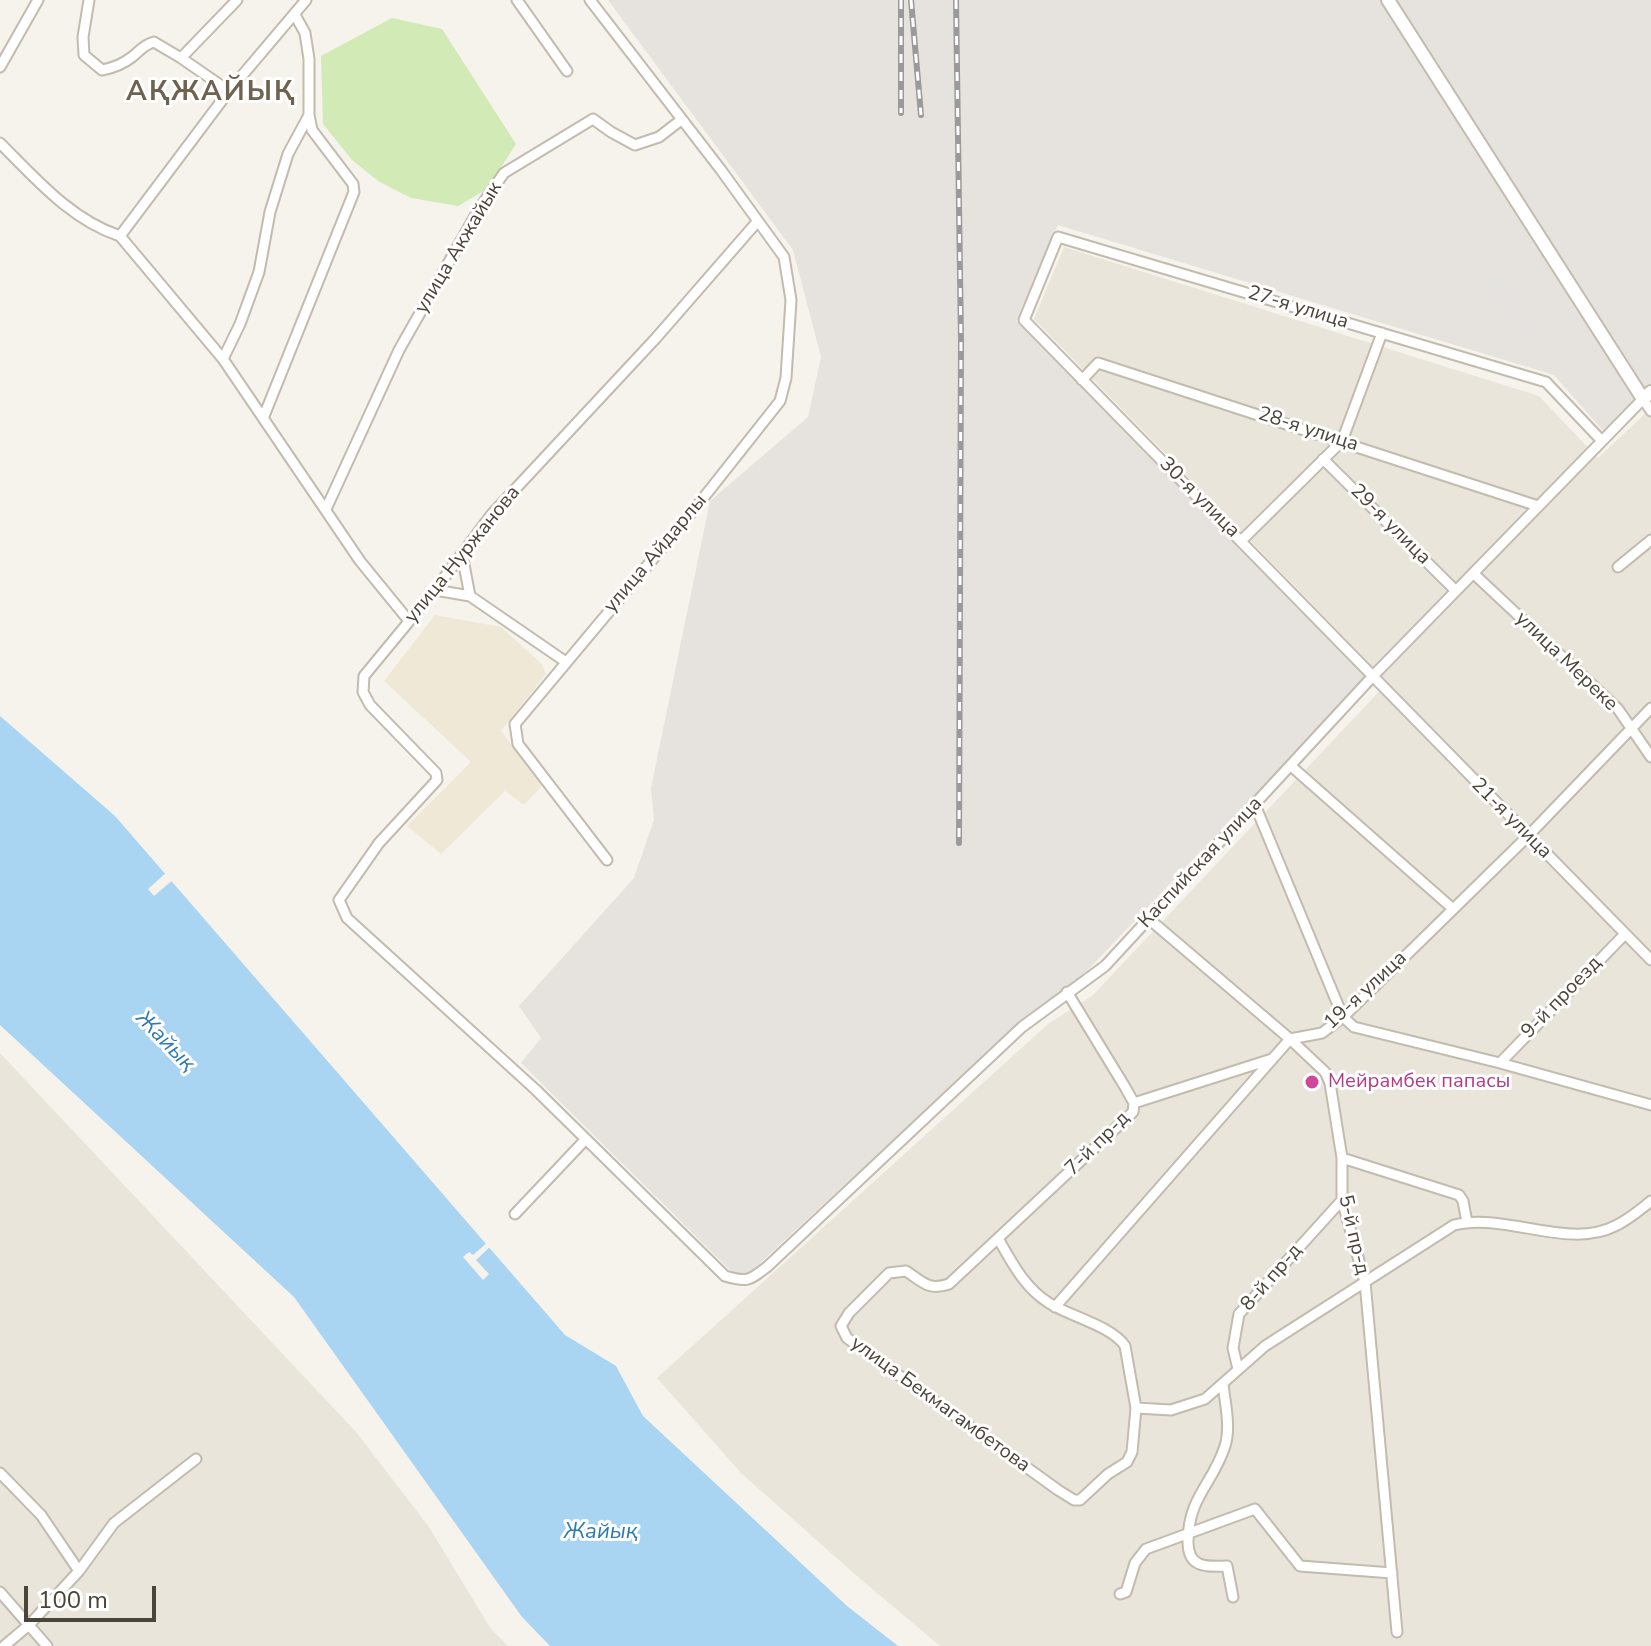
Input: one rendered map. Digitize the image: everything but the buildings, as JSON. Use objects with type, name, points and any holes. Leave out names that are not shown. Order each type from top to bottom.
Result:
[{"type":"street","points":[[0,67],[38,0]]},
{"type":"street","points":[[89,0],[83,37],[84,55],[102,70],[116,67],[145,44],[154,42],[229,91]]},
{"type":"street","points":[[181,58],[237,0]]},
{"type":"street","points":[[120,236],[229,91],[306,0]]},
{"type":"street","points":[[517,0],[567,71]]},
{"type":"street","name":"улица Айдарлы","points":[[590,0],[784,257],[791,300],[786,378],[780,401],[693,511],[515,724],[518,744],[607,860]]},
{"type":"street","points":[[1388,0],[1647,395],[1651,411]]},
{"type":"street","points":[[264,416],[354,192],[353,184],[312,130],[309,59],[305,33],[295,15]]},
{"type":"street","points":[[223,359],[259,272],[270,212],[288,154],[309,115]]},
{"type":"street","name":"улица Акжайык","points":[[326,509],[399,350],[479,209],[504,173],[593,119],[635,145],[659,137],[681,120]]},
{"type":"street","points":[[0,143],[48,191],[96,228],[120,236],[223,359],[360,561],[409,621]]},
{"type":"street","name":"улица Нуржанова","points":[[586,1139],[347,918],[339,900],[379,843],[437,780],[436,773],[370,705],[363,692],[364,676],[492,514],[656,338],[757,222]]},
{"type":"street","name":"27-я улица","points":[[1024,320],[1058,237],[1546,382],[1602,441]]},
{"type":"street","name":"30-я улица","points":[[1024,320],[1373,676]]},
{"type":"street","points":[[1241,541],[1342,441],[1382,333]]},
{"type":"street","name":"28-я улица","points":[[1082,380],[1098,363],[1538,506]]},
{"type":"street","name":"Каспийская улица","points":[[586,1139],[725,1276],[741,1281],[752,1279],[1022,1027],[1105,966],[1373,676],[1647,395]]},
{"type":"street","name":"29-я улица","points":[[1323,459],[1456,591]]},
{"type":"street","points":[[1618,567],[1651,540]]},
{"type":"street","points":[[462,554],[470,596]]},
{"type":"street","name":"улица Мереке","points":[[1473,573],[1618,709],[1651,757]]},
{"type":"street","points":[[435,590],[470,596],[566,662]]},
{"type":"street","name":"21-я улица","points":[[1373,676],[1651,960]]},
{"type":"street","name":"19-я улица","points":[[1290,1039],[1322,1033],[1343,1017],[1528,836],[1651,708]]},
{"type":"street","points":[[1291,766],[1452,908]]},
{"type":"street","points":[[1255,805],[1343,1017],[1354,1027],[1651,1105]]},
{"type":"street","name":"5-й пр-д","points":[[1149,919],[1290,1039],[1325,1072],[1330,1083],[1342,1158],[1342,1200],[1365,1282],[1397,1632]]},
{"type":"street","name":"9-й проезд","points":[[1500,1063],[1625,934]]},
{"type":"street","name":"7-й пр-д","points":[[999,1240],[1133,1112],[1134,1103],[1067,992]]},
{"type":"street","points":[[1055,1307],[1290,1039]]},
{"type":"street","points":[[1134,1103],[1275,1058]]},
{"type":"street","points":[[515,1214],[586,1139]]},
{"type":"street","points":[[1342,1158],[1459,1195],[1467,1222]]},
{"type":"street","name":"8-й пр-д","points":[[1238,1369],[1233,1348],[1239,1314],[1342,1200]]},
{"type":"street","points":[[999,1240],[1029,1288],[1055,1307],[1120,1339],[1125,1346],[1136,1408],[1171,1410],[1205,1399],[1265,1346],[1454,1225],[1496,1223],[1590,1233],[1614,1227],[1651,1201]]},
{"type":"street","name":"улица Бекмагамбетова","points":[[999,1240],[964,1273],[937,1288],[906,1271],[889,1273],[842,1320],[842,1332],[899,1377],[1074,1500],[1086,1497],[1108,1474],[1127,1462],[1132,1452],[1136,1408]]},
{"type":"street","points":[[1223,1384],[1226,1443],[1190,1513],[1188,1553],[1193,1561],[1206,1567],[1227,1566],[1233,1597]]},
{"type":"street","points":[[4,1646],[29,1625],[79,1571],[114,1523],[196,1459]]},
{"type":"street","points":[[0,1473],[41,1515],[79,1571]]},
{"type":"street","points":[[1120,1594],[1126,1592],[1135,1563],[1146,1549],[1255,1509],[1300,1566],[1392,1573]]},
{"type":"street","points":[[0,1592],[47,1646]]},
{"type":"shaded area","points":[[608,0],[1651,0],[1651,393],[1604,432],[1554,375],[1058,225],[1016,321],[1368,676],[1084,974],[1020,1022],[746,1276],[734,1274],[521,1063],[541,1038],[519,1006],[634,878],[654,820],[651,788],[710,501],[808,417],[821,357],[793,250]]},
{"type":"shaded area","points":[[1064,247],[1539,396],[1598,458],[1651,408],[1651,1646],[940,1646],[741,1473],[657,1378],[1048,1024],[1093,995],[1388,682],[1034,319]]},
{"type":"shaded area","points":[[1497,275],[1536,336],[1524,343],[1485,283]]},
{"type":"shaded area","points":[[435,615],[501,627],[541,663],[546,674],[501,731],[542,786],[524,805],[505,791],[441,854],[407,826],[471,762],[384,681]]},
{"type":"shaded area","points":[[0,1053],[357,1433],[429,1527],[491,1629],[508,1646],[0,1646]]},
{"type":"green space","points":[[392,18],[442,29],[516,144],[487,189],[458,206],[411,198],[378,181],[352,160],[323,124],[321,56]]},
{"type":"water","name":"Жайық","points":[[0,716],[115,816],[565,1335],[616,1366],[643,1416],[847,1606],[898,1646],[550,1646],[522,1617],[294,1297],[0,1025]]},
{"type":"pier","points":[[168,871],[174,879],[154,896],[148,889]]},
{"type":"pier","points":[[489,1241],[492,1245],[476,1260],[489,1274],[483,1280],[463,1257],[469,1252],[473,1255]]},
{"type":"railway","points":[[901,0],[901,113]]},
{"type":"railway","points":[[911,0],[921,115]]},
{"type":"railway","points":[[956,0],[961,341],[959,843]]},
{"type":"place","name":"Мейрамбек папасы","points":[[1312,1082]]},
{"type":"district","name":"АҚЖАЙЫҚ","points":[[211,93]]}]
